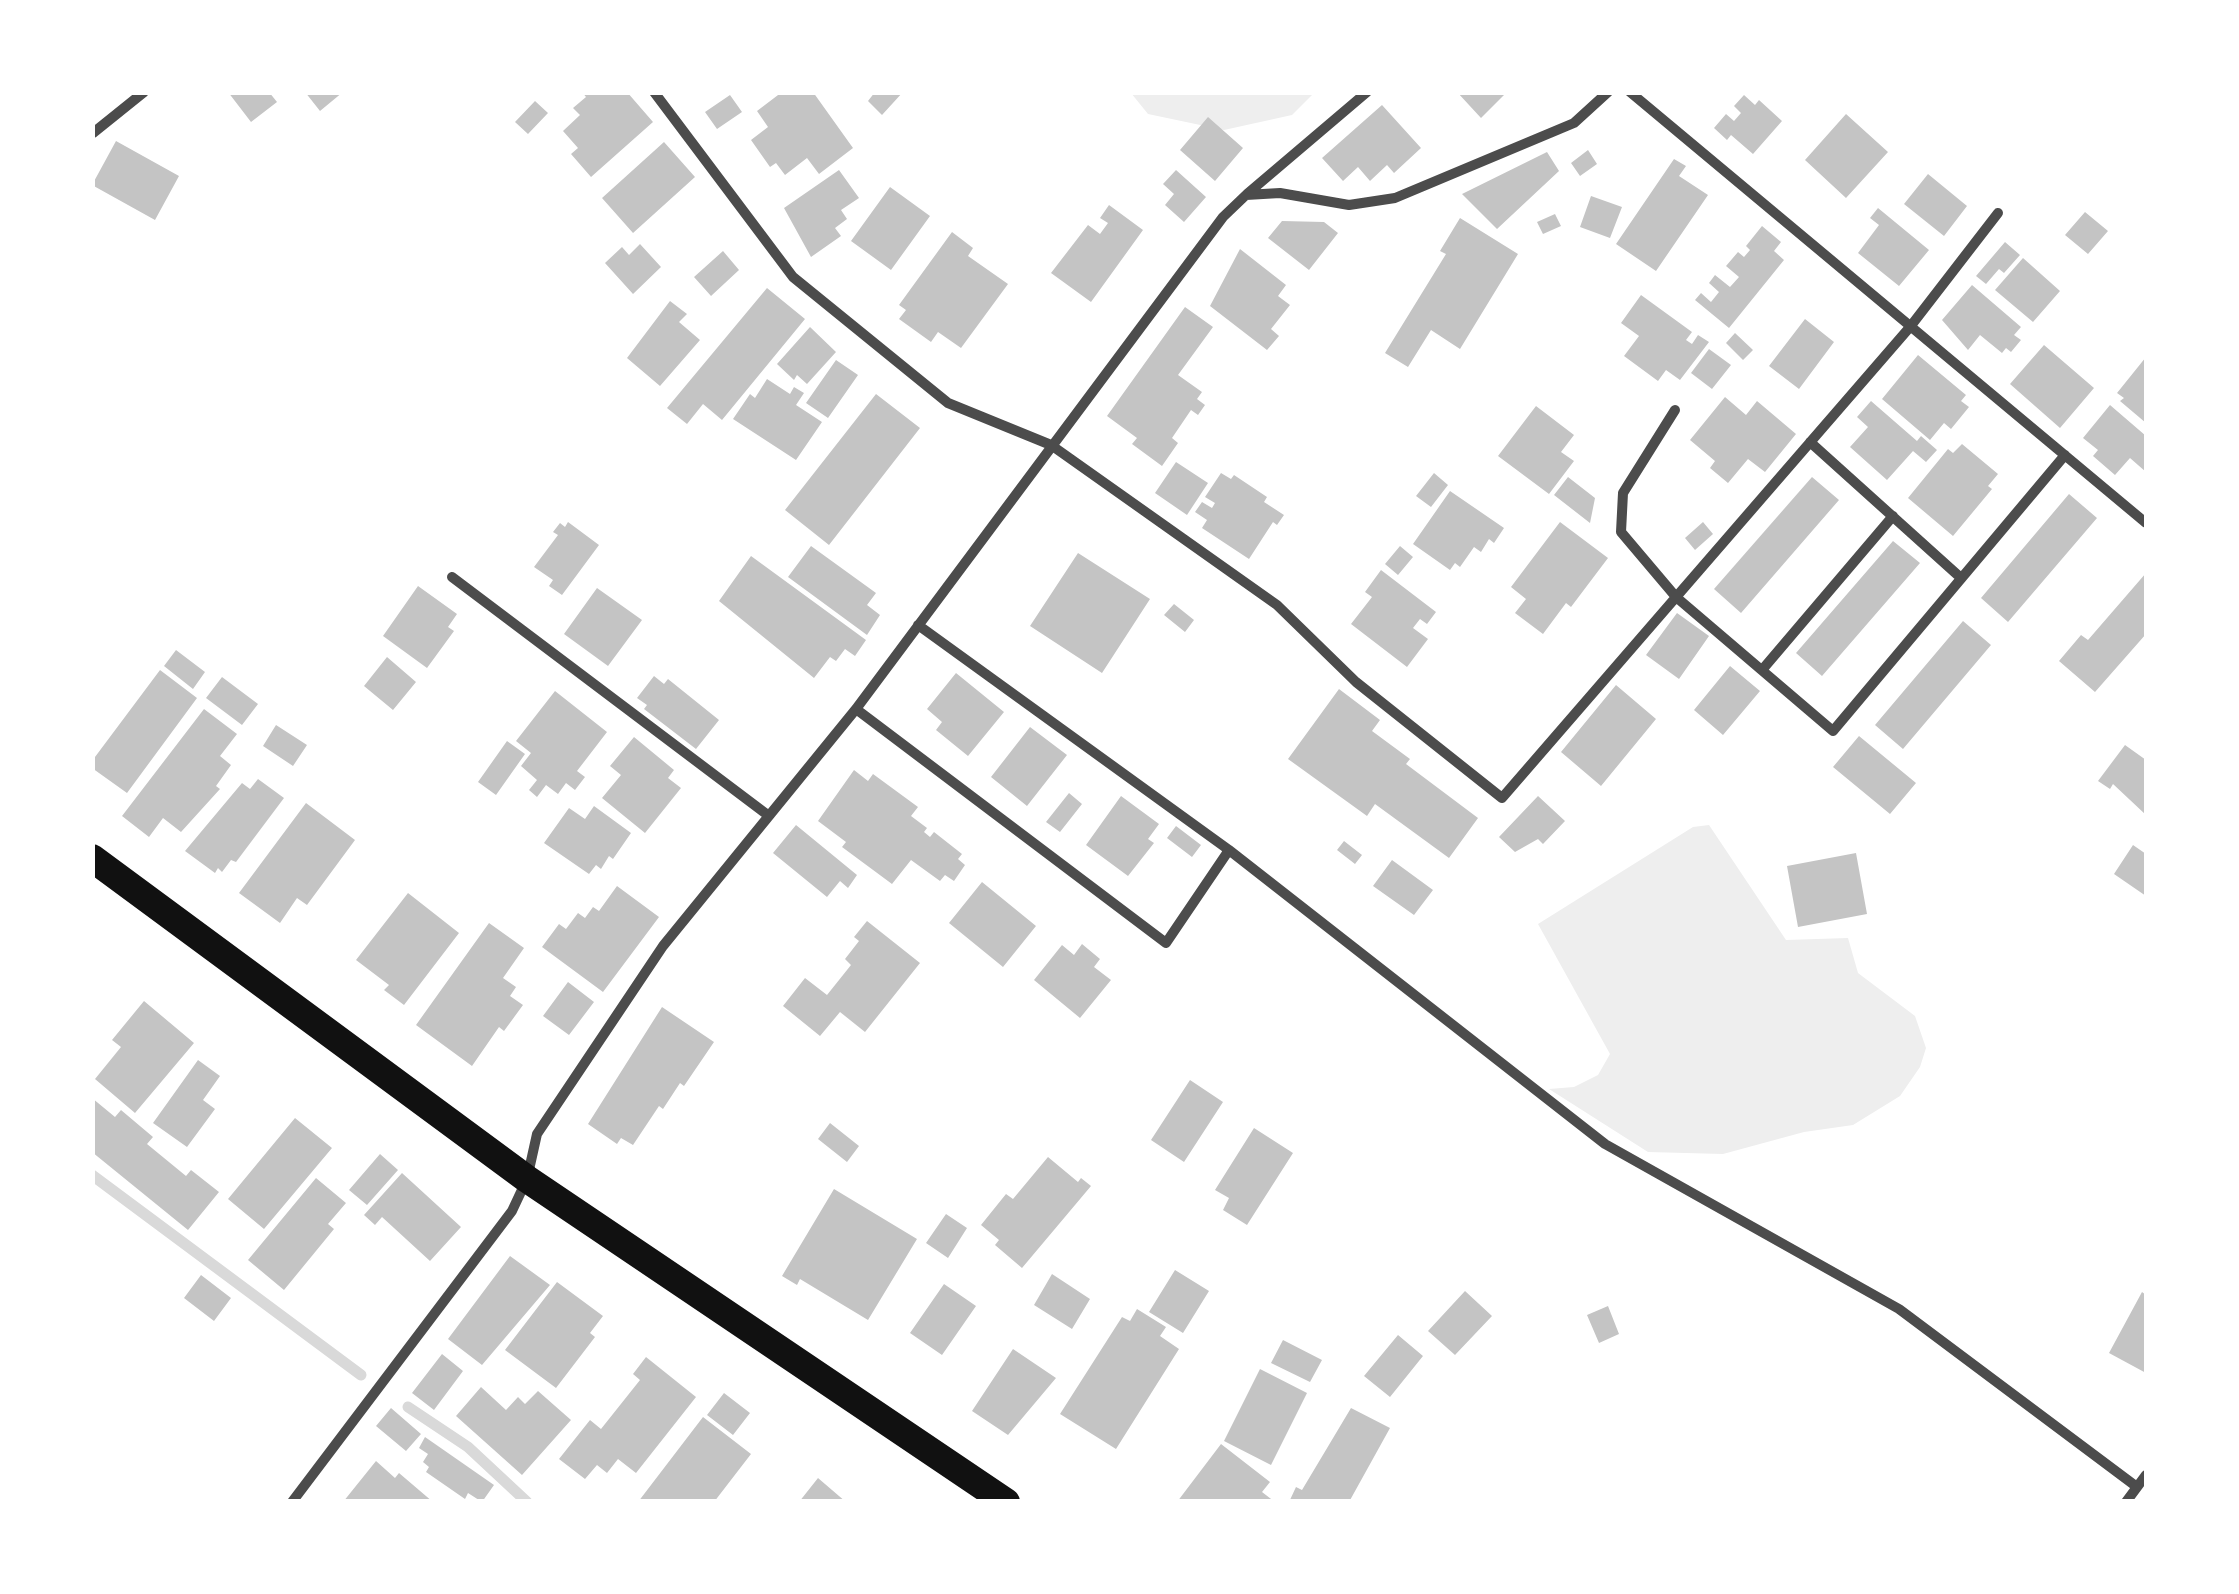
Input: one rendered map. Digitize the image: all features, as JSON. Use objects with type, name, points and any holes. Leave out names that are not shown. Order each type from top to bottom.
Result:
[{"type":"highway","points":[[92,858],[528,1179],[1006,1502]]},
{"type":"street","points":[[92,132],[144,92]]},
{"type":"street","points":[[654,92],[793,277],[948,403],[1051,444],[1277,605],[1356,682],[1502,798],[1910,328],[1998,213]]},
{"type":"street","points":[[292,1502],[512,1210],[528,1179],[538,1134],[663,946],[856,709],[1223,217],[1367,92]]},
{"type":"street","points":[[1246,195],[1280,194],[1349,206],[1395,198],[1574,123],[1608,92]]},
{"type":"street","points":[[1630,92],[2146,523]]},
{"type":"street","points":[[1675,410],[1622,492],[1621,532],[1676,597],[1833,731],[2065,455]]},
{"type":"street","points":[[1810,442],[1962,578]]},
{"type":"street","points":[[1762,670],[1892,516]]},
{"type":"street","points":[[452,578],[769,816]]},
{"type":"street","points":[[918,625],[1229,850],[1605,1144],[1899,1309],[2138,1487]]},
{"type":"street","points":[[856,709],[1166,943],[1229,850]]},
{"type":"street","points":[[2126,1502],[2146,1475]]},
{"type":"shaded area","points":[[1131,93],[1314,93],[1292,115],[1224,130],[1148,114]]},
{"type":"shaded area","points":[[1709,825],[1786,940],[1848,938],[1858,973],[1915,1016],[1926,1048],[1920,1067],[1900,1096],[1853,1125],[1804,1132],[1723,1154],[1648,1152],[1549,1089],[1574,1087],[1598,1075],[1610,1054],[1538,924],[1693,827]]},
{"type":"building","points":[[228,92],[269,92],[277,102],[251,122]]},
{"type":"building","points":[[305,92],[343,92],[320,111]]},
{"type":"building","points":[[582,92],[627,92],[653,122],[591,177],[571,154],[578,148],[563,131],[580,115],[573,108],[586,97]]},
{"type":"building","points":[[782,92],[813,92],[853,148],[819,174],[807,158],[785,175],[776,163],[770,167],[751,140],[768,127],[757,111]]},
{"type":"building","points":[[875,92],[903,92],[882,115],[868,101]]},
{"type":"building","points":[[1457,92],[1507,92],[1481,118]]},
{"type":"building","points":[[730,95],[742,112],[717,129],[705,112]]},
{"type":"building","points":[[1744,95],[1755,105],[1759,100],[1782,121],[1753,154],[1731,135],[1727,140],[1714,128],[1726,114],[1734,121],[1741,113],[1734,106]]},
{"type":"building","points":[[535,101],[548,113],[528,134],[515,122]]},
{"type":"building","points":[[1382,105],[1421,148],[1394,173],[1387,165],[1370,181],[1358,167],[1343,181],[1322,158]]},
{"type":"building","points":[[1846,114],[1888,152],[1846,198],[1805,160]]},
{"type":"building","points":[[1208,117],[1243,148],[1215,181],[1180,150]]},
{"type":"building","points":[[116,141],[179,176],[155,220],[92,185]]},
{"type":"building","points":[[664,142],[695,177],[633,233],[602,198]]},
{"type":"building","points":[[1588,150],[1597,164],[1580,176],[1571,163]]},
{"type":"building","points":[[1547,152],[1559,171],[1497,229],[1462,194]]},
{"type":"building","points":[[1674,159],[1686,166],[1679,176],[1708,195],[1656,271],[1616,244]]},
{"type":"building","points":[[839,170],[859,198],[841,210],[847,219],[835,228],[841,236],[811,257],[784,208]]},
{"type":"building","points":[[1176,170],[1206,197],[1184,222],[1165,205],[1174,194],[1163,184]]},
{"type":"building","points":[[1928,174],[1967,206],[1944,236],[1904,204]]},
{"type":"building","points":[[890,187],[930,216],[891,270],[851,241]]},
{"type":"building","points":[[1591,196],[1622,207],[1610,238],[1580,227]]},
{"type":"building","points":[[1109,205],[1143,230],[1091,302],[1051,273],[1088,225],[1100,234],[1108,223],[1100,218]]},
{"type":"building","points":[[1878,208],[1929,250],[1899,286],[1858,253],[1879,225],[1870,218]]},
{"type":"building","points":[[2085,212],[2108,231],[2088,254],[2065,235]]},
{"type":"building","points":[[1555,214],[1561,226],[1543,234],[1537,222]]},
{"type":"building","points":[[1460,218],[1518,254],[1460,349],[1431,330],[1408,367],[1385,353],[1446,254],[1440,251]]},
{"type":"building","points":[[1282,221],[1324,222],[1338,233],[1309,270],[1268,238]]},
{"type":"building","points":[[1762,226],[1781,242],[1774,251],[1784,260],[1729,328],[1695,300],[1701,293],[1711,302],[1719,292],[1709,283],[1715,275],[1730,287],[1739,277],[1726,266],[1738,252],[1744,257],[1750,250],[1746,246]]},
{"type":"building","points":[[952,232],[973,248],[968,256],[1008,284],[961,348],[938,332],[931,342],[899,319],[906,310],[899,305]]},
{"type":"building","points":[[2005,242],[2020,255],[2004,273],[1999,269],[1986,284],[1976,276]]},
{"type":"building","points":[[640,244],[661,267],[633,294],[605,263],[622,247],[629,255]]},
{"type":"building","points":[[1240,249],[1286,285],[1278,296],[1290,305],[1271,329],[1279,336],[1267,350],[1210,306]]},
{"type":"building","points":[[723,251],[739,270],[711,296],[694,277]]},
{"type":"building","points":[[2023,258],[2060,291],[2033,322],[1995,290]]},
{"type":"building","points":[[1972,285],[2021,327],[2014,335],[2021,340],[2011,352],[2006,348],[2002,353],[1980,335],[1968,350],[1942,320]]},
{"type":"building","points":[[767,288],[805,319],[722,420],[703,404],[687,424],[667,408]]},
{"type":"building","points":[[1641,295],[1692,332],[1686,340],[1692,344],[1698,335],[1709,342],[1680,380],[1666,370],[1658,381],[1624,356],[1639,336],[1621,323]]},
{"type":"building","points":[[670,301],[687,314],[679,322],[700,340],[660,386],[627,358]]},
{"type":"building","points":[[1185,307],[1213,327],[1178,375],[1202,392],[1197,399],[1205,405],[1198,415],[1191,410],[1172,438],[1178,443],[1162,466],[1132,444],[1137,438],[1107,416]]},
{"type":"building","points":[[1805,319],[1834,342],[1799,389],[1769,366]]},
{"type":"building","points":[[810,327],[836,352],[807,384],[797,375],[794,380],[777,364]]},
{"type":"building","points":[[1735,333],[1753,350],[1743,360],[1726,343]]},
{"type":"building","points":[[2044,345],[2094,388],[2060,428],[2010,384]]},
{"type":"building","points":[[1709,349],[1731,365],[1712,389],[1691,373]]},
{"type":"building","points":[[1918,355],[1966,395],[1961,401],[1969,407],[1951,429],[1944,423],[1930,440],[1882,399]]},
{"type":"building","points":[[2146,357],[2146,423],[2120,401],[2124,398],[2117,393]]},
{"type":"building","points":[[836,360],[858,375],[828,418],[806,403]]},
{"type":"building","points":[[767,379],[790,394],[794,387],[804,393],[796,405],[822,422],[796,460],[733,419],[750,394],[755,398]]},
{"type":"building","points":[[876,394],[920,428],[829,545],[785,510]]},
{"type":"building","points":[[1725,397],[1746,415],[1757,401],[1796,434],[1765,472],[1748,459],[1728,483],[1710,468],[1715,461],[1690,440]]},
{"type":"building","points":[[1871,401],[1917,441],[1921,436],[1937,450],[1926,462],[1913,451],[1887,480],[1850,447],[1868,427],[1857,417]]},
{"type":"building","points":[[2110,405],[2146,436],[2146,472],[2130,458],[2115,475],[2093,456],[2098,450],[2083,438]]},
{"type":"building","points":[[1536,406],[1574,435],[1561,452],[1574,461],[1549,494],[1498,456]]},
{"type":"building","points":[[1962,444],[1998,474],[1988,486],[1992,489],[1953,536],[1908,498],[1948,449],[1953,453]]},
{"type":"building","points":[[1176,462],[1208,483],[1187,515],[1155,493]]},
{"type":"building","points":[[1221,473],[1231,479],[1234,475],[1267,497],[1264,502],[1284,515],[1277,525],[1273,522],[1249,559],[1202,528],[1207,520],[1195,512],[1202,502],[1212,508],[1215,503],[1205,497]]},
{"type":"building","points":[[1434,473],[1448,485],[1431,507],[1416,496]]},
{"type":"building","points":[[1568,477],[1595,498],[1590,523],[1554,495]]},
{"type":"building","points":[[1812,477],[1839,500],[1741,613],[1714,589]]},
{"type":"building","points":[[1450,491],[1504,528],[1494,543],[1489,539],[1481,552],[1474,547],[1460,567],[1455,563],[1450,570],[1413,544]]},
{"type":"building","points":[[2069,494],[2097,518],[2008,622],[1981,598]]},
{"type":"building","points":[[568,522],[599,545],[562,595],[549,586],[553,580],[534,567],[558,535],[553,532],[560,523],[565,527]]},
{"type":"building","points":[[1560,522],[1608,558],[1571,607],[1566,603],[1543,634],[1515,613],[1526,599],[1511,587]]},
{"type":"building","points":[[1703,522],[1713,534],[1695,550],[1685,538]]},
{"type":"building","points":[[1893,541],[1920,563],[1822,676],[1796,653]]},
{"type":"building","points":[[811,546],[876,593],[867,605],[880,615],[867,635],[788,577]]},
{"type":"building","points":[[1400,546],[1413,557],[1398,575],[1385,564]]},
{"type":"building","points":[[1078,553],[1150,599],[1102,673],[1030,626]]},
{"type":"building","points":[[751,556],[866,640],[855,656],[845,649],[836,661],[830,657],[814,678],[719,601]]},
{"type":"building","points":[[1381,570],[1436,612],[1427,624],[1420,619],[1413,628],[1428,639],[1407,667],[1351,624],[1372,597],[1365,592]]},
{"type":"building","points":[[2146,573],[2146,634],[2095,692],[2059,661],[2081,635],[2088,640]]},
{"type":"building","points":[[418,586],[457,614],[448,627],[454,631],[427,668],[383,636]]},
{"type":"building","points":[[597,588],[642,620],[608,666],[564,634]]},
{"type":"building","points":[[1174,604],[1194,620],[1185,632],[1164,615]]},
{"type":"building","points":[[1677,613],[1709,636],[1679,679],[1646,655]]},
{"type":"building","points":[[1963,621],[1991,645],[1903,749],[1875,725]]},
{"type":"building","points":[[176,650],[205,672],[193,689],[164,666]]},
{"type":"building","points":[[387,657],[416,682],[393,710],[364,686]]},
{"type":"building","points":[[1730,666],[1760,691],[1723,735],[1694,710]]},
{"type":"building","points":[[160,670],[197,698],[127,793],[92,768],[92,761]]},
{"type":"building","points":[[956,673],[1004,712],[968,756],[936,730],[942,722],[927,709]]},
{"type":"building","points":[[654,676],[664,684],[668,679],[719,720],[696,749],[644,709],[647,705],[637,698]]},
{"type":"building","points":[[222,677],[258,704],[242,725],[206,698]]},
{"type":"building","points":[[1616,685],[1656,719],[1601,786],[1561,752]]},
{"type":"building","points":[[1339,689],[1380,720],[1372,731],[1410,759],[1406,764],[1478,818],[1449,858],[1375,804],[1367,816],[1288,759]]},
{"type":"building","points":[[555,691],[607,732],[577,771],[585,777],[575,790],[566,783],[558,794],[546,785],[537,797],[529,790],[537,780],[521,766],[531,753],[516,741]]},
{"type":"building","points":[[204,709],[237,734],[220,756],[231,765],[216,786],[220,789],[181,832],[163,818],[149,837],[122,816]]},
{"type":"building","points":[[276,725],[307,745],[293,766],[263,746]]},
{"type":"building","points":[[1030,727],[1067,755],[1027,806],[991,777]]},
{"type":"building","points":[[1859,736],[1916,783],[1890,814],[1833,767]]},
{"type":"building","points":[[634,737],[674,770],[668,778],[681,788],[645,833],[602,798],[621,775],[610,766]]},
{"type":"building","points":[[507,741],[525,754],[496,795],[478,782]]},
{"type":"building","points":[[2125,745],[2146,760],[2146,815],[2113,784],[2110,789],[2098,781]]},
{"type":"building","points":[[854,770],[868,781],[873,774],[918,807],[911,816],[927,828],[924,832],[930,837],[934,832],[962,854],[958,859],[965,865],[954,881],[945,875],[940,881],[911,860],[892,884],[842,847],[846,842],[818,821]]},
{"type":"building","points":[[258,779],[284,798],[236,862],[231,860],[222,872],[218,868],[215,873],[185,851],[242,783],[250,789]]},
{"type":"building","points":[[1069,793],[1082,804],[1060,832],[1046,822]]},
{"type":"building","points":[[1121,796],[1159,824],[1148,839],[1154,843],[1128,876],[1086,845]]},
{"type":"building","points":[[1538,796],[1565,821],[1543,844],[1538,839],[1515,852],[1499,837]]},
{"type":"building","points":[[306,803],[355,840],[307,905],[297,898],[280,923],[239,893]]},
{"type":"building","points":[[594,806],[631,833],[613,859],[609,856],[601,869],[596,865],[589,874],[544,843],[569,808],[585,819]]},
{"type":"building","points":[[796,825],[857,875],[848,888],[840,881],[827,897],[773,853]]},
{"type":"building","points":[[1176,826],[1201,845],[1192,857],[1167,838]]},
{"type":"building","points":[[1344,841],[1362,855],[1355,864],[1337,850]]},
{"type":"building","points":[[2133,845],[2146,854],[2146,896],[2114,874]]},
{"type":"building","points":[[1856,853],[1867,914],[1798,927],[1787,866]]},
{"type":"building","points":[[1392,860],[1433,890],[1414,915],[1373,886]]},
{"type":"building","points":[[982,882],[1036,926],[1003,967],[949,923]]},
{"type":"building","points":[[617,886],[659,917],[603,992],[542,947],[559,924],[566,929],[578,913],[585,918],[593,907],[599,911]]},
{"type":"building","points":[[408,893],[459,933],[404,1005],[384,990],[389,985],[356,960]]},
{"type":"building","points":[[867,921],[920,963],[865,1032],[840,1012],[820,1036],[783,1006],[805,978],[827,995],[851,965],[845,959],[859,941],[854,937]]},
{"type":"building","points":[[489,923],[524,948],[503,978],[516,987],[510,996],[523,1005],[504,1031],[499,1027],[472,1066],[416,1025]]},
{"type":"building","points":[[1082,944],[1100,959],[1094,967],[1111,980],[1080,1018],[1034,980],[1062,945],[1074,955]]},
{"type":"building","points":[[568,982],[594,1002],[569,1035],[543,1016]]},
{"type":"building","points":[[144,1001],[194,1043],[135,1113],[95,1079],[121,1047],[112,1040]]},
{"type":"building","points":[[662,1007],[714,1042],[684,1086],[680,1083],[663,1109],[659,1106],[633,1145],[621,1138],[617,1144],[588,1124]]},
{"type":"building","points":[[198,1060],[220,1076],[203,1100],[215,1109],[187,1147],[153,1123]]},
{"type":"building","points":[[1190,1080],[1223,1102],[1184,1162],[1151,1140]]},
{"type":"building","points":[[92,1098],[115,1117],[121,1110],[153,1137],[147,1144],[186,1176],[191,1170],[219,1192],[188,1230],[92,1152]]},
{"type":"building","points":[[295,1118],[332,1148],[264,1229],[228,1199]]},
{"type":"building","points":[[830,1123],[859,1146],[847,1162],[818,1139]]},
{"type":"building","points":[[1254,1128],[1293,1153],[1247,1225],[1223,1210],[1229,1198],[1215,1190]]},
{"type":"building","points":[[380,1154],[398,1170],[367,1205],[349,1190]]},
{"type":"building","points":[[1048,1157],[1078,1182],[1081,1178],[1091,1186],[1022,1268],[995,1245],[999,1240],[981,1225],[1006,1194],[1013,1199]]},
{"type":"building","points":[[402,1173],[461,1227],[430,1261],[382,1217],[375,1225],[364,1215]]},
{"type":"building","points":[[316,1178],[346,1203],[328,1224],[334,1229],[284,1290],[248,1260]]},
{"type":"building","points":[[834,1189],[917,1239],[868,1320],[800,1279],[797,1285],[782,1276]]},
{"type":"building","points":[[946,1214],[967,1228],[948,1258],[926,1243]]},
{"type":"building","points":[[510,1256],[550,1285],[482,1365],[448,1339]]},
{"type":"building","points":[[1175,1270],[1209,1291],[1183,1333],[1149,1312]]},
{"type":"building","points":[[1052,1274],[1090,1299],[1072,1329],[1034,1305]]},
{"type":"building","points":[[201,1275],[231,1298],[214,1321],[184,1298]]},
{"type":"building","points":[[557,1282],[603,1316],[590,1333],[595,1337],[556,1388],[505,1350]]},
{"type":"building","points":[[944,1284],[976,1306],[942,1355],[910,1333]]},
{"type":"building","points":[[1465,1291],[1492,1316],[1455,1355],[1428,1331]]},
{"type":"building","points":[[2142,1292],[2146,1295],[2146,1373],[2109,1353]]},
{"type":"building","points":[[1608,1306],[1619,1334],[1599,1343],[1587,1315]]},
{"type":"building","points":[[1137,1309],[1166,1327],[1160,1336],[1179,1349],[1116,1449],[1060,1414],[1122,1317],[1130,1321]]},
{"type":"building","points":[[1398,1335],[1423,1356],[1390,1397],[1364,1376]]},
{"type":"building","points":[[1283,1340],[1322,1360],[1310,1382],[1271,1363]]},
{"type":"building","points":[[1013,1349],[1056,1378],[1008,1435],[972,1411]]},
{"type":"building","points":[[442,1354],[463,1371],[434,1410],[412,1393]]},
{"type":"building","points":[[646,1357],[696,1397],[636,1473],[618,1459],[607,1473],[597,1465],[585,1479],[559,1459],[590,1420],[601,1429],[640,1380],[633,1374]]},
{"type":"building","points":[[1260,1369],[1307,1393],[1271,1465],[1224,1441]]},
{"type":"building","points":[[481,1387],[506,1410],[518,1397],[525,1404],[538,1391],[571,1420],[522,1475],[456,1416]]},
{"type":"building","points":[[724,1393],[750,1413],[733,1435],[707,1415]]},
{"type":"building","points":[[391,1408],[421,1434],[406,1451],[376,1426]]},
{"type":"building","points":[[1351,1408],[1390,1428],[1349,1502],[1289,1502],[1296,1487],[1302,1490]]},
{"type":"building","points":[[703,1417],[751,1454],[714,1502],[638,1502]]},
{"type":"building","points":[[425,1437],[494,1485],[482,1502],[468,1493],[465,1499],[426,1472],[429,1467],[423,1462],[428,1454],[419,1448]]},
{"type":"building","points":[[1221,1444],[1270,1482],[1262,1492],[1275,1502],[1177,1502]]},
{"type":"building","points":[[376,1461],[395,1478],[399,1473],[433,1502],[343,1502]]},
{"type":"building","points":[[818,1478],[846,1502],[799,1502]]},
{"type":"waterway","points":[[92,1175],[361,1375]]},
{"type":"waterway","points":[[408,1407],[468,1447],[527,1502]]}]
